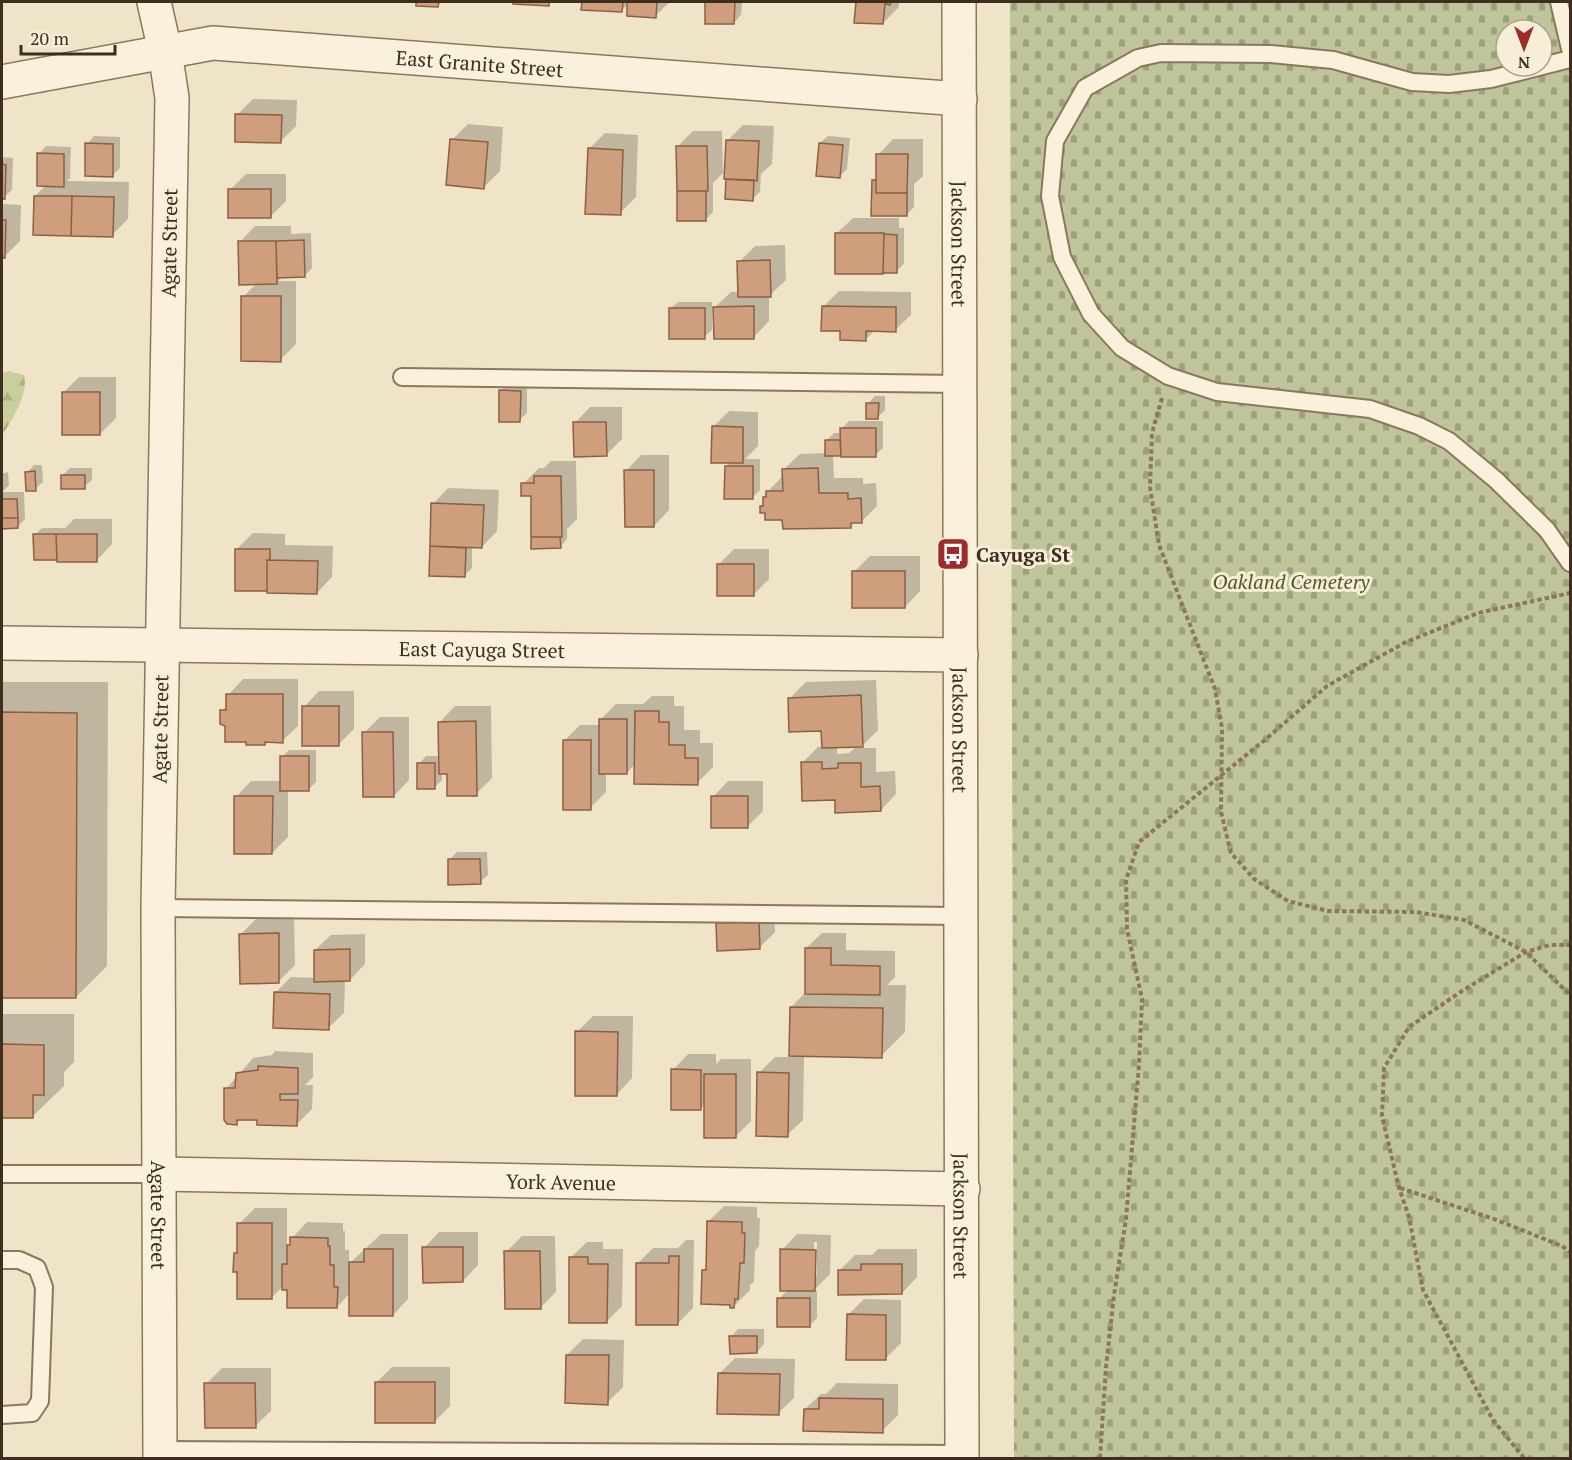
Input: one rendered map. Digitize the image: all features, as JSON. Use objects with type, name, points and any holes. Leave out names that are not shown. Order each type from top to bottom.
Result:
[{"type":"street","name":"Agate Street","points":[[154,2],[165,51],[171,98],[158,908],[160,1454]]},
{"type":"street","name":"Jackson Street","points":[[960,2],[962,1456]]},
{"type":"street","name":"East Granite Street","points":[[2,82],[213,43],[960,99]]},
{"type":"street","name":"East Cayuga Street","points":[[2,643],[961,655]]},
{"type":"street","name":"York Avenue","points":[[159,1174],[963,1189]]},
{"type":"lane","points":[[1560,2],[1570,49]]},
{"type":"lane","points":[[1570,59],[1491,79],[1449,84],[1412,82],[1333,60],[1271,54],[1161,53],[1138,58],[1085,87],[1055,141],[1050,196],[1062,257],[1090,314],[1122,348],[1168,376],[1217,392],[1370,409],[1419,426],[1449,441],[1496,480],[1547,530],[1570,563]]},
{"type":"lane","points":[[402,377],[960,384]]},
{"type":"lane","points":[[158,908],[962,916]]},
{"type":"lane","points":[[2,1174],[159,1174]]},
{"type":"lane","points":[[2,1260],[19,1260],[37,1268],[44,1287],[40,1401],[32,1413],[2,1415]]},
{"type":"lane","points":[[160,1454],[962,1456]]},
{"type":"path","points":[[1168,376],[1152,433],[1150,487],[1159,545],[1215,689],[1222,728],[1221,812],[1232,853],[1254,879],[1288,901],[1328,911],[1416,912],[1464,920],[1526,952],[1570,995]]},
{"type":"path","points":[[1100,1458],[1106,1366],[1126,1219],[1139,1065],[1142,999],[1127,929],[1126,880],[1139,842],[1266,739],[1326,686],[1406,642],[1478,613],[1570,593]]},
{"type":"path","points":[[1524,1458],[1493,1420],[1423,1290],[1409,1217],[1399,1188],[1382,1116],[1384,1068],[1409,1027],[1462,991],[1526,952],[1550,945],[1570,945]]},
{"type":"path","points":[[1399,1188],[1494,1219],[1563,1246],[1570,1252]]},
{"type":"green space","name":"Oakland Cemetery","points":[[1010,2],[1570,2],[1570,1458],[1014,1458]]},
{"type":"green space","points":[[9,371],[24,375],[25,383],[19,407],[2,436],[2,373]]},
{"type":"building","points":[[416,2],[439,2],[438,7],[416,6]]},
{"type":"building","points":[[513,2],[549,2],[549,6],[513,4]]},
{"type":"building","points":[[582,2],[623,2],[622,12],[581,10]]},
{"type":"building","points":[[627,2],[657,2],[656,18],[627,16]]},
{"type":"building","points":[[705,2],[735,2],[734,24],[705,24]]},
{"type":"building","points":[[856,2],[891,2],[890,5],[885,4],[883,24],[854,23]]},
{"type":"building","points":[[235,114],[282,115],[281,143],[235,142]]},
{"type":"building","points":[[450,139],[488,142],[484,189],[446,185]]},
{"type":"building","points":[[726,140],[759,141],[757,181],[724,179]]},
{"type":"building","points":[[85,143],[113,144],[113,177],[85,176]]},
{"type":"building","points":[[819,143],[843,145],[840,178],[816,176]]},
{"type":"building","points":[[676,146],[707,146],[708,191],[677,191]]},
{"type":"building","points":[[588,148],[623,150],[621,215],[585,214]]},
{"type":"building","points":[[37,153],[64,154],[64,187],[37,186]]},
{"type":"building","points":[[876,154],[908,154],[907,193],[876,193]]},
{"type":"building","points":[[2,164],[6,165],[5,199],[2,199]]},
{"type":"building","points":[[726,179],[754,180],[753,201],[725,199]]},
{"type":"building","points":[[872,180],[876,180],[876,193],[907,193],[907,216],[871,216]]},
{"type":"building","points":[[228,189],[271,189],[271,218],[228,218]]},
{"type":"building","points":[[677,191],[706,191],[706,221],[677,221]]},
{"type":"building","points":[[34,196],[72,196],[71,236],[33,235]]},
{"type":"building","points":[[72,196],[114,197],[113,237],[71,236]]},
{"type":"building","points":[[2,220],[6,220],[5,258],[2,258]]},
{"type":"building","points":[[835,233],[884,233],[883,274],[835,274]]},
{"type":"building","points":[[884,234],[897,235],[897,273],[883,273]]},
{"type":"building","points":[[304,240],[305,277],[277,278],[276,241]]},
{"type":"building","points":[[238,241],[276,241],[277,284],[239,285]]},
{"type":"building","points":[[770,260],[771,297],[738,297],[737,261]]},
{"type":"building","points":[[241,296],[281,296],[281,362],[241,361]]},
{"type":"building","points":[[754,306],[754,339],[714,339],[713,307]]},
{"type":"building","points":[[822,306],[896,307],[896,332],[866,331],[866,341],[840,340],[840,331],[821,331]]},
{"type":"building","points":[[669,308],[705,308],[705,339],[669,339]]},
{"type":"building","points":[[499,390],[521,391],[520,422],[499,422]]},
{"type":"building","points":[[62,392],[100,392],[100,435],[62,435]]},
{"type":"building","points":[[866,403],[879,403],[878,419],[866,419]]},
{"type":"building","points":[[573,422],[606,422],[607,456],[574,457]]},
{"type":"building","points":[[712,426],[743,427],[743,463],[711,463]]},
{"type":"building","points":[[840,428],[876,428],[876,457],[841,457]]},
{"type":"building","points":[[825,440],[840,440],[841,456],[825,456]]},
{"type":"building","points":[[725,466],[753,466],[753,499],[724,499]]},
{"type":"building","points":[[818,468],[819,493],[848,493],[848,499],[861,498],[862,523],[851,523],[851,528],[783,529],[782,520],[765,520],[765,513],[760,513],[763,497],[766,497],[766,491],[783,491],[782,469]]},
{"type":"building","points":[[624,470],[654,470],[654,527],[625,527]]},
{"type":"building","points":[[35,471],[36,491],[26,491],[25,472]]},
{"type":"building","points":[[61,475],[85,475],[85,489],[61,489]]},
{"type":"building","points":[[534,476],[561,476],[562,537],[531,537],[531,496],[521,496],[521,483],[534,483]]},
{"type":"building","points":[[2,499],[17,499],[18,518],[2,518]]},
{"type":"building","points":[[431,503],[484,505],[482,548],[430,546]]},
{"type":"building","points":[[2,518],[18,518],[18,528],[2,529]]},
{"type":"building","points":[[33,534],[56,534],[57,560],[34,560]]},
{"type":"building","points":[[56,534],[97,534],[97,562],[57,562]]},
{"type":"building","points":[[531,537],[560,537],[561,548],[531,549]]},
{"type":"building","points":[[430,546],[466,548],[465,577],[429,576]]},
{"type":"building","points":[[235,549],[270,549],[270,560],[267,560],[267,591],[235,591]]},
{"type":"building","points":[[267,560],[318,561],[317,594],[267,593]]},
{"type":"building","points":[[717,564],[754,564],[754,596],[717,596]]},
{"type":"building","points":[[852,571],[905,571],[905,608],[852,608]]},
{"type":"building","points":[[226,694],[283,694],[283,743],[265,742],[265,745],[246,745],[246,742],[225,742],[225,726],[220,724],[220,710],[226,710]]},
{"type":"building","points":[[861,695],[863,747],[822,748],[821,731],[789,732],[788,698]]},
{"type":"building","points":[[302,706],[339,706],[339,746],[302,746]]},
{"type":"building","points":[[635,711],[659,711],[659,722],[669,722],[669,745],[685,745],[685,758],[698,758],[698,785],[634,784]]},
{"type":"building","points":[[2,712],[77,713],[76,998],[2,998]]},
{"type":"building","points":[[599,719],[627,719],[627,774],[599,774]]},
{"type":"building","points":[[476,721],[477,796],[447,796],[447,774],[439,774],[438,722]]},
{"type":"building","points":[[362,732],[393,732],[394,797],[363,797]]},
{"type":"building","points":[[563,740],[591,740],[591,810],[563,810]]},
{"type":"building","points":[[280,756],[309,756],[309,791],[280,791]]},
{"type":"building","points":[[801,762],[822,762],[822,769],[838,768],[838,763],[861,763],[861,787],[880,786],[881,811],[835,813],[835,800],[802,801]]},
{"type":"building","points":[[417,763],[435,763],[435,789],[417,789]]},
{"type":"building","points":[[234,796],[273,796],[272,854],[234,854]]},
{"type":"building","points":[[711,796],[748,796],[748,828],[711,828]]},
{"type":"building","points":[[448,859],[480,859],[481,884],[448,885]]},
{"type":"building","points":[[759,922],[760,949],[717,951],[716,923]]},
{"type":"building","points":[[279,933],[279,983],[240,984],[239,934]]},
{"type":"building","points":[[805,948],[831,948],[831,965],[880,966],[880,995],[805,994]]},
{"type":"building","points":[[350,949],[350,981],[314,982],[314,950]]},
{"type":"building","points":[[274,992],[330,994],[329,1030],[273,1028]]},
{"type":"building","points":[[790,1007],[883,1008],[882,1058],[789,1056]]},
{"type":"building","points":[[575,1031],[618,1032],[617,1096],[575,1096]]},
{"type":"building","points":[[2,1044],[44,1045],[44,1095],[33,1095],[33,1118],[2,1118]]},
{"type":"building","points":[[258,1066],[298,1068],[298,1094],[280,1094],[280,1100],[298,1100],[297,1126],[257,1125],[257,1120],[237,1120],[237,1125],[227,1124],[224,1120],[224,1088],[235,1088],[236,1073],[258,1070]]},
{"type":"building","points":[[671,1069],[701,1070],[701,1110],[671,1110]]},
{"type":"building","points":[[757,1072],[789,1073],[788,1137],[756,1136]]},
{"type":"building","points":[[704,1074],[736,1074],[736,1138],[704,1138]]},
{"type":"building","points":[[707,1221],[742,1222],[742,1233],[745,1233],[744,1263],[740,1263],[738,1299],[735,1299],[734,1308],[730,1308],[730,1305],[701,1304],[702,1270],[706,1270]]},
{"type":"building","points":[[237,1223],[272,1223],[272,1299],[237,1299],[237,1272],[233,1272],[234,1253],[237,1253]]},
{"type":"building","points":[[290,1237],[328,1238],[330,1265],[334,1265],[334,1287],[338,1287],[337,1308],[287,1308],[287,1290],[282,1290],[282,1264],[287,1264],[287,1245],[290,1245]]},
{"type":"building","points":[[422,1247],[463,1247],[463,1282],[423,1283]]},
{"type":"building","points":[[364,1249],[393,1249],[393,1316],[349,1316],[349,1262],[364,1262]]},
{"type":"building","points":[[780,1249],[816,1250],[815,1291],[780,1291]]},
{"type":"building","points":[[504,1251],[540,1251],[541,1309],[505,1309]]},
{"type":"building","points":[[669,1256],[679,1256],[678,1325],[636,1325],[636,1263],[669,1263]]},
{"type":"building","points":[[569,1257],[588,1257],[588,1264],[608,1264],[607,1323],[569,1323]]},
{"type":"building","points":[[861,1264],[902,1264],[902,1294],[838,1295],[838,1270],[861,1270]]},
{"type":"building","points":[[777,1298],[810,1298],[810,1327],[777,1327]]},
{"type":"building","points":[[847,1314],[886,1315],[886,1360],[846,1360]]},
{"type":"building","points":[[729,1336],[757,1336],[757,1353],[730,1354]]},
{"type":"building","points":[[566,1355],[609,1355],[608,1405],[565,1403]]},
{"type":"building","points":[[718,1373],[780,1374],[779,1415],[717,1414]]},
{"type":"building","points":[[375,1382],[435,1382],[435,1423],[375,1423]]},
{"type":"building","points":[[204,1383],[255,1383],[256,1428],[205,1428]]},
{"type":"building","points":[[819,1398],[883,1399],[883,1433],[803,1431],[804,1409],[819,1409]]},
{"type":"place","name":"Cayuga St","points":[[953,554]]}]
